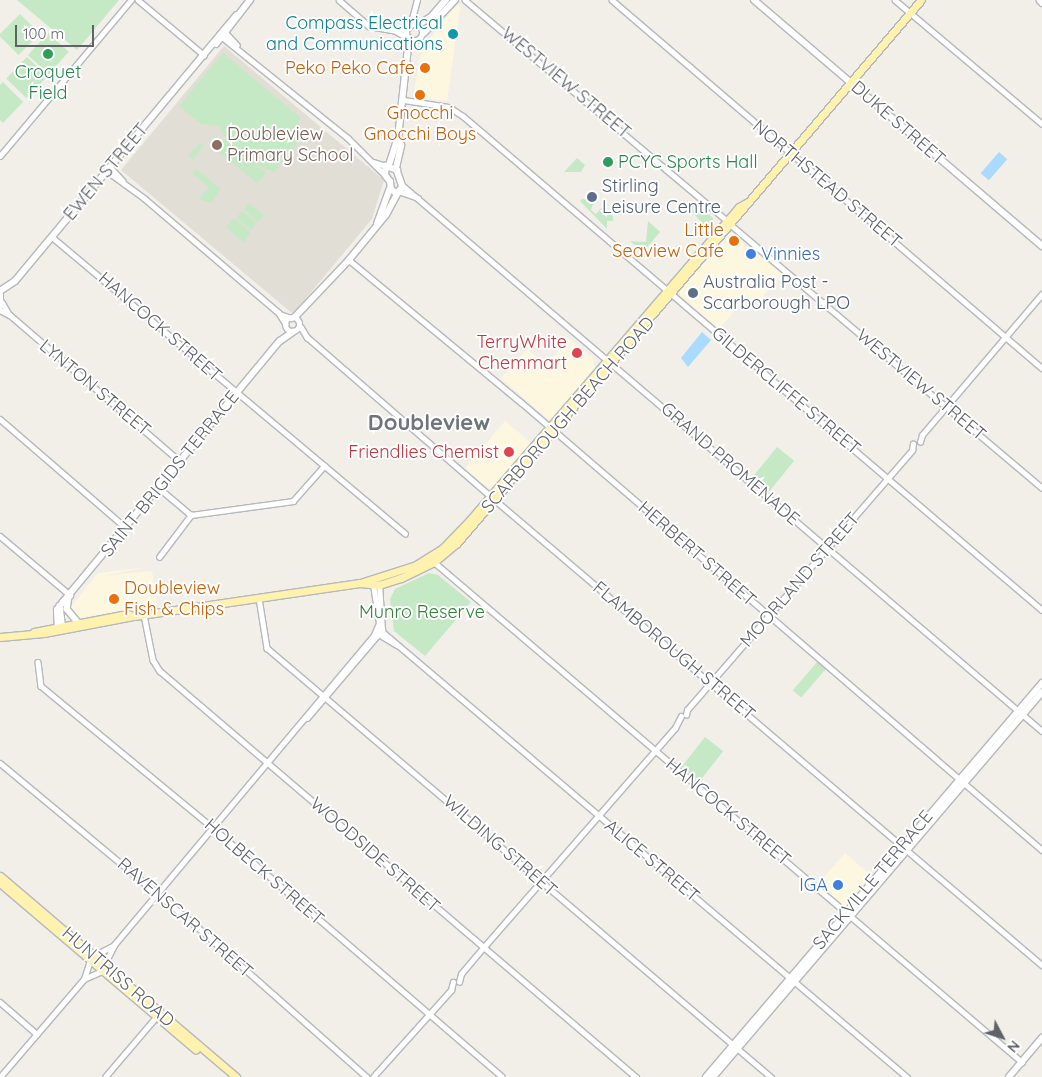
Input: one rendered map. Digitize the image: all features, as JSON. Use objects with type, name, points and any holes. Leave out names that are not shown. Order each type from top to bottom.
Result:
[{"type":"main road","name":"EWEN STREET","points":[[1,298],[7,288],[52,237],[250,0]]},
{"type":"main road","name":"DUKE STREET","points":[[754,0],[1042,246]]},
{"type":"main road","name":"SCARBOROUGH BEACH ROAD","points":[[0,637],[376,582],[434,562],[457,543],[493,498],[921,0]]},
{"type":"main road","name":"SCARBOROUGH BEACH ROAD","points":[[376,582],[416,565],[442,549],[493,498]]},
{"type":"main road","name":"SCARBOROUGH BEACH ROAD","points":[[60,628],[78,622],[127,614],[134,616]]},
{"type":"main road","name":"SACKVILLE TERRACE","points":[[706,1077],[735,1046],[962,781],[1042,683]]},
{"type":"main road","name":"SACKVILLE TERRACE","points":[[1020,712],[1042,692]]},
{"type":"main road","name":"HUNTRISS ROAD","points":[[0,876],[81,945],[103,968],[229,1077]]},
{"type":"main road","name":"HUNTRISS ROAD","points":[[0,883],[90,961],[103,968]]},
{"type":"main road","name":"HUNTRISS ROAD","points":[[158,1015],[236,1077]]},
{"type":"main road","name":"SACKVILLE TERRACE","points":[[713,1077],[735,1046]]},
{"type":"street","points":[[0,156],[130,0]]},
{"type":"street","points":[[138,0],[204,55]]},
{"type":"street","points":[[338,0],[369,26],[396,31],[409,39],[418,41]]},
{"type":"street","points":[[385,175],[398,138],[410,58],[409,27],[417,0]]},
{"type":"street","points":[[396,31],[418,25],[431,17],[446,0]]},
{"type":"street","points":[[410,58],[424,33],[455,0]]},
{"type":"street","name":"WESTVIEW STREET","points":[[466,0],[473,2],[729,223],[1042,488]]},
{"type":"street","name":"NORTHSTEAD STREET","points":[[612,0],[1042,368]]},
{"type":"street","points":[[896,0],[1042,124]]},
{"type":"street","points":[[1039,0],[1042,3]]},
{"type":"street","points":[[418,25],[424,33]]},
{"type":"street","points":[[222,33],[373,162],[385,175],[390,187],[399,193]]},
{"type":"street","name":"GILDERCLIFFE STREET","points":[[404,100],[449,107],[463,116],[1042,610]]},
{"type":"street","points":[[293,318],[309,307],[349,260],[386,215],[399,193],[402,185],[396,168],[401,146],[398,138]]},
{"type":"street","points":[[373,162],[396,168]]},
{"type":"street","points":[[109,169],[279,313],[286,325],[294,332]]},
{"type":"street","name":"GRAND PROMENADE","points":[[402,185],[441,221],[1042,731]]},
{"type":"street","points":[[377,224],[390,187]]},
{"type":"street","name":"GRAND PROMENADE","points":[[399,193],[418,198]]},
{"type":"street","name":"HANCOCK STREET","points":[[52,237],[405,533]]},
{"type":"street","name":"HERBERT STREET","points":[[349,260],[553,430],[1042,850]]},
{"type":"street","points":[[920,442],[922,435],[1042,294]]},
{"type":"street","name":"LYNTON STREET","points":[[1,298],[10,315]]},
{"type":"street","points":[[279,313],[293,318],[301,325],[309,307]]},
{"type":"street","name":"LYNTON STREET","points":[[0,310],[10,315],[180,461]]},
{"type":"street","name":"SAINT BRIGIDS TERRACE","points":[[280,341],[286,325],[293,318]]},
{"type":"street","name":"SAINT BRIGIDS TERRACE","points":[[60,628],[57,610],[60,606],[280,341],[301,325]]},
{"type":"street","name":"FLAMBOROUGH STREET","points":[[301,325],[307,337]]},
{"type":"street","name":"FLAMBOROUGH STREET","points":[[294,332],[307,337],[493,498],[1042,965]]},
{"type":"street","points":[[0,419],[125,527]]},
{"type":"street","name":"MOORLAND STREET","points":[[373,1077],[451,990],[461,974],[483,948],[543,883],[597,816],[770,616],[826,546],[912,450],[913,444]]},
{"type":"street","points":[[159,557],[192,515],[293,501],[324,466]]},
{"type":"street","points":[[159,488],[192,515]]},
{"type":"street","points":[[0,536],[70,594],[67,609],[78,622]]},
{"type":"street","name":"HANCOCK STREET","points":[[434,562],[1022,1062]]},
{"type":"street","points":[[84,978],[103,968],[114,945],[379,631],[376,582]]},
{"type":"street","name":"WILDING STREET","points":[[259,598],[267,648],[771,1077]]},
{"type":"street","name":"WOODSIDE STREET","points":[[144,615],[153,660],[160,671],[636,1077]]},
{"type":"street","name":"ALICE STREET","points":[[379,631],[907,1077]]},
{"type":"street","name":"HOLBECK STREET","points":[[38,662],[41,686],[213,828],[502,1077]]},
{"type":"street","name":"RAVENSCAR STREET","points":[[0,763],[157,894],[367,1077]]},
{"type":"street","points":[[81,945],[96,954],[114,945]]},
{"type":"street","points":[[0,1077],[84,978],[90,961]]},
{"type":"street","points":[[0,1002],[37,1034]]},
{"type":"street","points":[[105,1077],[158,1015]]},
{"type":"street","points":[[1009,1077],[1042,1038]]},
{"type":"shaded area","points":[[457,5],[460,8],[447,101],[413,97],[422,48]]},
{"type":"shaded area","points":[[224,46],[384,180],[372,219],[293,314],[121,170]]},
{"type":"shaded area","points":[[730,233],[782,274],[757,303],[747,296],[719,329],[680,295],[680,291]]},
{"type":"shaded area","points":[[569,338],[592,357],[595,368],[550,421],[501,378],[527,349],[546,365]]},
{"type":"shaded area","points":[[505,421],[531,443],[491,490],[465,468]]},
{"type":"shaded area","points":[[147,567],[102,576],[152,571],[157,605],[80,618],[70,608],[98,573]]},
{"type":"shaded area","points":[[845,853],[874,878],[844,912],[815,887]]},
{"type":"green space","points":[[17,0],[119,0],[77,50]]},
{"type":"green space","name":"Croquet Field","points":[[20,14],[40,34],[19,55],[0,36],[0,34]]},
{"type":"green space","name":"Croquet Field","points":[[48,33],[69,52],[49,74],[28,55]]},
{"type":"green space","points":[[223,53],[301,118],[295,125],[305,134],[274,172],[259,166],[226,138],[219,126],[201,124],[179,106]]},
{"type":"green space","name":"Croquet Field","points":[[27,57],[47,76],[26,98],[6,79]]},
{"type":"green space","name":"Croquet Field","points":[[3,82],[23,102],[3,123],[0,120],[0,85]]},
{"type":"green space","points":[[225,139],[266,172],[257,183],[216,150]]},
{"type":"green space","points":[[199,143],[203,146],[193,160],[188,156]]},
{"type":"green space","points":[[577,158],[585,165],[581,172],[564,172]]},
{"type":"green space","points":[[196,169],[221,189],[211,203],[199,199],[209,187],[192,173]]},
{"type":"green space","points":[[582,199],[594,201],[591,210],[596,214],[603,206],[613,216],[613,221],[607,221],[607,229],[580,201]]},
{"type":"green space","points":[[694,202],[713,218],[714,224],[709,230],[688,208]]},
{"type":"green space","points":[[249,203],[264,215],[258,222],[244,209]]},
{"type":"green space","points":[[242,211],[257,223],[251,230],[236,218]]},
{"type":"green space","points":[[234,218],[251,233],[243,242],[226,227]]},
{"type":"green space","points":[[648,221],[660,232],[643,252],[630,241],[646,242]]},
{"type":"green space","points":[[777,447],[794,461],[768,493],[751,479]]},
{"type":"green space","name":"Munro Reserve","points":[[429,573],[438,575],[471,602],[425,656],[394,631],[390,599],[395,589]]},
{"type":"green space","points":[[819,660],[827,667],[801,697],[793,690]]},
{"type":"green space","points":[[705,737],[723,751],[700,781],[682,767]]},
{"type":"water","points":[[999,152],[1007,159],[989,180],[981,173]]},
{"type":"water","points":[[702,332],[711,340],[688,367],[681,358]]},
{"type":"place","name":"Compass Electrical and Communications","points":[[453,34]]},
{"type":"place","name":"Croquet Field","points":[[48,54]]},
{"type":"place","name":"Peko Peko Cafe","points":[[425,68]]},
{"type":"place","name":"Gnocchi Gnocchi Boys","points":[[420,95]]},
{"type":"place","name":"Doubleview Primary School","points":[[217,145]]},
{"type":"place","name":"PCYC Sports Hall","points":[[608,162]]},
{"type":"place","name":"Stirling Leisure Centre","points":[[592,197]]},
{"type":"place","name":"Little Seaview Cafe","points":[[734,241]]},
{"type":"place","name":"Vinnies","points":[[751,254]]},
{"type":"place","name":"Australia Post - Scarborough LPO","points":[[693,293]]},
{"type":"place","name":"TerryWhite Chemmart","points":[[577,353]]},
{"type":"place","name":"Friendlies Chemist","points":[[509,452]]},
{"type":"place","name":"Doubleview Fish & Chips","points":[[114,599]]},
{"type":"place","name":"IGA","points":[[838,885]]},
{"type":"district","name":"Doubleview","points":[[429,423]]}]
